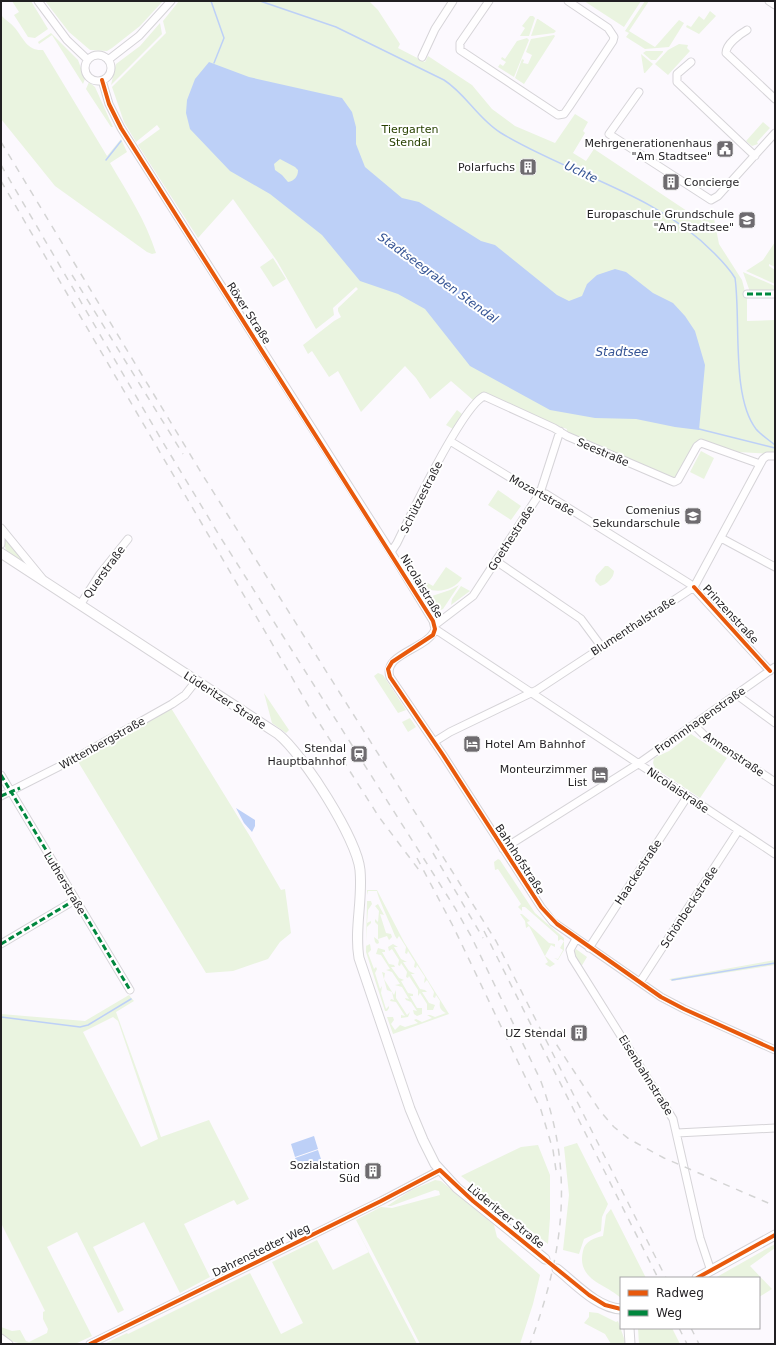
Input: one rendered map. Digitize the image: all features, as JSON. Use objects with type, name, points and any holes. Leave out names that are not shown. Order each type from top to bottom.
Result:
[{"type":"main road","name":"Lüderitzer Straße","points":[[1,552],[278,734],[291,746],[303,761],[353,843],[359,860],[358,935],[360,958],[416,1124],[429,1154],[440,1170],[473,1201],[545,1259]]},
{"type":"main road","points":[[699,1277],[775,1235]]},
{"type":"main road","points":[[557,1269],[600,1302],[613,1308],[620,1309]]},
{"type":"main road","points":[[629,1329],[630,1344]]},
{"type":"street","points":[[38,1],[67,40],[88,60]]},
{"type":"street","points":[[108,60],[139,36],[171,1]]},
{"type":"street","points":[[422,56],[435,30],[453,1]]},
{"type":"street","points":[[489,1],[460,43],[460,50],[558,115],[564,114],[613,41],[614,37],[608,28],[568,1]]},
{"type":"street","points":[[769,1],[775,5]]},
{"type":"street","points":[[747,30],[740,34],[726,49],[726,53],[775,99]]},
{"type":"street","points":[[99,55],[108,60],[111,67],[110,72],[102,80],[95,80],[88,75],[86,66],[88,60],[99,55]]},
{"type":"street","points":[[691,62],[677,74],[677,82],[755,156]]},
{"type":"street","name":"Röxer Straße","points":[[102,80],[109,104],[121,128],[391,552]]},
{"type":"street","points":[[638,92],[609,134],[711,200],[718,196],[775,133]]},
{"type":"street","points":[[747,294],[775,294]]},
{"type":"street","name":"Seestraße","points":[[450,441],[471,408],[484,396],[560,431],[567,436],[674,482],[678,480],[697,446],[701,443],[760,464]]},
{"type":"street","name":"Goethestraße","points":[[388,669],[392,662],[429,638],[435,627],[469,601],[540,493],[560,431]]},
{"type":"street","name":"Schützestraße","points":[[391,552],[397,544],[450,441]]},
{"type":"street","name":"Mozartstraße","points":[[450,441],[534,492],[546,494],[694,587]]},
{"type":"street","points":[[760,464],[767,456],[775,456]]},
{"type":"street","name":"Blumenthalstraße","points":[[434,742],[450,732],[532,693],[601,646],[694,587],[760,464]]},
{"type":"street","points":[[1,528],[46,583]]},
{"type":"street","points":[[1,533],[1,544]]},
{"type":"street","points":[[721,538],[775,566]]},
{"type":"street","name":"Querstraße","points":[[80,605],[100,574],[128,539]]},
{"type":"street","name":"Nicolaistraße","points":[[391,552],[435,627],[687,797],[775,854]]},
{"type":"street","points":[[496,561],[581,619],[601,646]]},
{"type":"street","name":"Prinzenstraße","points":[[694,587],[772,669]]},
{"type":"street","name":"Bahnhofstraße","points":[[388,669],[391,680],[434,742],[546,914],[589,948],[684,1009],[775,1050]]},
{"type":"street","name":"Frommhagenstraße","points":[[503,849],[638,764],[772,669]]},
{"type":"street","name":"Wittenbergstraße","points":[[1,796],[11,792],[172,704],[185,695],[196,681]]},
{"type":"street","points":[[737,695],[775,723]]},
{"type":"street","name":"Annenstraße","points":[[694,725],[705,736],[775,782]]},
{"type":"street","name":"Lutherstraße","points":[[1,775],[130,990]]},
{"type":"street","name":"Haackestraße","points":[[589,948],[687,797]]},
{"type":"street","name":"Schönbeckstraße","points":[[640,982],[738,831]]},
{"type":"street","points":[[1,944],[75,900]]},
{"type":"street","name":"Eisenbahnstraße","points":[[576,939],[570,950],[572,958],[671,1115],[677,1133],[700,1238],[711,1271]]},
{"type":"street","points":[[677,1133],[775,1128]]},
{"type":"street","name":"Dahrenstedter Weg","points":[[90,1344],[381,1201],[440,1170]]},
{"type":"street","points":[[1,1338],[9,1344]]},
{"type":"green space","points":[[12,1],[31,1],[48,29],[35,38],[28,37],[14,15],[19,12]]},
{"type":"green space","points":[[45,1],[163,1],[140,26],[107,51],[90,50],[69,32]]},
{"type":"green space","name":"Tiergarten Stendal","points":[[179,1],[369,1],[378,10],[400,44],[398,48],[425,62],[428,56],[472,85],[492,109],[515,126],[555,143],[575,114],[588,122],[583,131],[585,133],[573,153],[586,161],[594,149],[702,221],[712,208],[719,244],[742,280],[747,299],[747,321],[775,320],[775,454],[738,452],[704,442],[694,443],[675,480],[566,433],[567,429],[549,423],[487,393],[473,400],[451,381],[430,399],[416,378],[405,366],[361,412],[338,371],[329,377],[312,351],[308,354],[303,345],[341,317],[338,308],[358,289],[356,287],[333,308],[334,315],[316,329],[277,261],[233,199],[198,238],[138,145],[160,129],[157,125],[136,142],[124,122],[112,87],[166,33],[163,21]]},
{"type":"green space","points":[[584,1],[641,1],[624,27]]},
{"type":"green space","points":[[645,1],[649,1],[629,31],[655,47],[679,20],[684,23],[669,47],[645,49],[626,37],[629,33],[625,31]]},
{"type":"green space","points":[[710,11],[716,16],[699,34],[686,27],[687,25],[691,27],[699,16],[704,20]]},
{"type":"green space","points":[[1,15],[13,26],[26,44],[33,49],[43,50],[107,156],[121,139],[127,152],[110,163],[142,218],[156,253],[152,254],[147,252],[55,186],[1,119]]},
{"type":"green space","points":[[530,16],[535,18],[529,36],[520,36],[525,28],[522,26]]},
{"type":"green space","points":[[537,19],[556,31],[554,33],[531,36]]},
{"type":"green space","points":[[160,23],[162,34],[111,85],[116,64],[140,46]]},
{"type":"green space","points":[[51,33],[78,60],[85,79],[83,84],[52,35],[39,44],[38,42]]},
{"type":"green space","points":[[555,36],[524,84],[515,78],[522,59],[524,60],[523,63],[528,64],[532,55],[526,52],[531,39]]},
{"type":"green space","points":[[527,38],[529,40],[514,77],[498,67],[500,64],[503,66],[506,62],[501,59],[502,57],[505,59],[517,41]]},
{"type":"green space","points":[[679,44],[688,45],[687,48],[690,51],[668,75],[655,64],[668,50]]},
{"type":"green space","points":[[646,51],[663,52],[656,60],[651,60],[643,53]]},
{"type":"green space","points":[[641,54],[653,64],[645,73],[644,73]]},
{"type":"green space","points":[[89,82],[95,87],[113,127],[111,127],[86,89]]},
{"type":"green space","points":[[763,122],[770,128],[757,142],[758,144],[752,146],[746,141]]},
{"type":"green space","points":[[775,242],[775,267],[769,264],[769,266],[775,270],[775,284],[746,271],[763,260]]},
{"type":"green space","points":[[273,258],[286,279],[273,287],[260,267]]},
{"type":"green space","points":[[743,272],[775,286],[775,292],[750,292]]},
{"type":"green space","points":[[457,410],[462,414],[453,429],[446,425]]},
{"type":"green space","points":[[701,451],[714,458],[704,479],[690,472]]},
{"type":"green space","points":[[498,490],[521,506],[511,520],[488,505]]},
{"type":"green space","points":[[4,537],[25,562],[23,563],[6,550]]},
{"type":"green space","points":[[605,566],[608,566],[614,571],[614,574],[609,581],[600,586],[595,581],[596,576]]},
{"type":"green space","points":[[446,567],[462,578],[458,583],[448,589],[435,591],[423,586],[419,582],[421,579],[433,586]]},
{"type":"green space","points":[[459,585],[443,609],[436,612],[432,605],[432,596],[450,590]]},
{"type":"green space","points":[[461,586],[470,591],[451,605],[452,599]]},
{"type":"green space","points":[[378,673],[383,675],[406,710],[398,713],[374,676]]},
{"type":"green space","points":[[264,693],[289,730],[286,733],[272,723]]},
{"type":"green space","points":[[171,708],[251,838],[281,890],[285,889],[291,933],[280,942],[268,959],[233,971],[206,973],[77,760]]},
{"type":"green space","points":[[410,718],[416,727],[408,732],[402,722]]},
{"type":"green space","points":[[691,734],[727,758],[700,798],[655,768],[653,763],[654,758],[669,751]]},
{"type":"green space","points":[[498,859],[535,913],[564,938],[564,941],[561,939],[558,941],[558,936],[525,907],[522,907],[522,911],[518,907],[521,904],[498,869],[495,870],[494,862]]},
{"type":"green space","points":[[367,890],[377,890],[404,942],[449,1014],[393,1034],[387,1017],[393,1017],[394,1020],[391,1024],[395,1030],[400,1025],[405,1027],[418,1023],[414,1020],[416,1019],[422,1022],[432,1018],[427,1015],[435,1017],[446,1013],[440,1008],[440,1001],[436,995],[435,998],[433,997],[434,992],[427,980],[424,983],[425,977],[417,965],[416,968],[414,967],[415,962],[408,951],[407,954],[405,953],[406,947],[399,936],[397,939],[395,936],[377,891],[368,891],[367,895]]},
{"type":"green space","points":[[367,901],[371,901],[372,904],[368,910],[367,923],[371,921],[371,923],[367,927],[366,942]]},
{"type":"green space","points":[[378,904],[384,915],[380,914],[386,933],[391,934],[392,937],[389,940],[387,936],[378,939],[378,925],[375,922],[375,919],[378,922],[379,911],[375,906]]},
{"type":"green space","points":[[520,914],[530,921],[527,922],[528,924],[549,943],[555,944],[555,947],[551,945],[545,956],[555,964],[550,967],[545,964],[548,962],[529,926],[526,928],[525,921]]},
{"type":"green space","points":[[374,937],[378,939],[379,943],[377,944]]},
{"type":"green space","points":[[564,941],[564,950],[558,960],[554,958],[558,959],[563,950],[560,948]]},
{"type":"green space","points":[[370,944],[371,950],[368,953],[374,969],[376,967],[377,969],[375,973],[380,989],[382,986],[381,993],[386,1009],[389,1006],[387,1011],[385,1011],[366,952],[366,946]]},
{"type":"green space","points":[[393,944],[398,947],[394,947],[401,959],[407,962],[403,962],[409,971],[415,974],[411,974],[420,989],[427,992],[422,992],[429,1003],[435,1005],[433,1010],[427,1010],[427,1004],[420,993],[418,996],[418,990],[409,976],[408,978],[406,977],[407,972],[401,963],[400,966],[398,965],[399,960],[392,949],[389,951],[388,947]]},
{"type":"green space","points":[[378,948],[385,950],[385,952],[382,952],[389,964],[394,965],[395,967],[391,967],[399,978],[404,980],[401,981],[408,993],[413,994],[413,996],[410,996],[417,1008],[422,1008],[422,1014],[417,1016],[414,1014],[413,1010],[417,1011],[411,1002],[406,1000],[405,998],[409,999],[402,987],[395,985],[400,984],[392,972],[386,970],[390,969],[381,955],[376,954]]},
{"type":"green space","points":[[576,949],[587,957],[581,967],[574,952]]},
{"type":"green space","points":[[775,960],[775,965],[672,981],[669,979]]},
{"type":"green space","points":[[382,972],[385,973],[384,979],[394,995],[396,990],[396,998],[407,1015],[410,1012],[408,1017],[401,1018],[401,1015],[405,1016],[396,1002],[390,1001],[391,999],[394,1000],[392,992],[387,990]]},
{"type":"green space","points":[[129,995],[134,1001],[116,1012],[161,1137],[209,1120],[249,1199],[237,1205],[234,1200],[184,1224],[210,1277],[180,1293],[144,1222],[93,1247],[124,1310],[118,1313],[77,1232],[47,1247],[92,1336],[75,1344],[22,1344],[11,1341],[1,1333],[1,1327],[12,1331],[20,1330],[26,1341],[29,1342],[47,1333],[48,1329],[43,1319],[43,1312],[45,1311],[1,1223],[1,1014],[85,1021]],"holes":[[[113,1017],[118,1021],[158,1139],[141,1147],[83,1032]]]},
{"type":"green space","points":[[577,1143],[608,1204],[602,1217],[601,1231],[584,1239],[579,1254],[563,1250],[569,1195],[564,1147]]},
{"type":"green space","points":[[538,1145],[550,1175],[550,1218],[548,1244],[461,1176],[521,1147]]},
{"type":"green space","points":[[435,1180],[441,1181],[494,1225],[497,1237],[540,1275],[533,1304],[520,1344],[420,1344],[356,1220],[381,1207],[392,1208],[440,1195],[439,1191],[435,1190],[391,1206],[387,1206],[410,1191]]},
{"type":"green space","points":[[611,1209],[645,1277],[620,1277],[620,1297],[588,1275],[584,1269],[582,1261],[583,1251],[588,1242],[603,1236],[606,1215]]},
{"type":"green space","points":[[317,1240],[333,1270],[369,1252],[417,1344],[104,1344],[127,1333],[128,1334],[250,1273],[281,1334],[303,1323],[272,1262]]},
{"type":"green space","points":[[775,1244],[775,1248],[750,1266],[772,1289],[760,1296],[760,1277],[717,1277]]},
{"type":"green space","points":[[589,1312],[598,1313],[616,1322],[618,1321],[626,1344],[611,1344],[605,1334],[584,1323],[589,1317]]},
{"type":"green space","points":[[638,1329],[672,1329],[680,1344],[639,1344]]},
{"type":"water","name":"Stadtsee","points":[[209,62],[249,77],[342,98],[352,112],[356,127],[356,144],[365,167],[402,198],[419,202],[481,241],[495,245],[557,295],[569,301],[582,296],[587,284],[597,275],[615,269],[626,272],[653,293],[673,303],[685,316],[695,331],[705,365],[699,430],[636,419],[595,418],[550,410],[470,366],[425,309],[398,294],[360,281],[322,235],[270,194],[230,171],[190,129],[186,113],[187,100],[195,79]],"holes":[[[280,159],[298,170],[296,177],[294,180],[288,182],[275,170],[274,164]]]},
{"type":"water","points":[[236,808],[255,820],[255,826],[252,832],[244,823]]},
{"type":"water","points":[[314,1136],[318,1149],[295,1157],[291,1144]]},
{"type":"water","points":[[318,1150],[322,1162],[299,1169],[295,1158]]},
{"type":"waterway","name":"Stadtseegraben Stendal","points":[[211,1],[224,38],[214,63]]},
{"type":"waterway","name":"Uchte","points":[[260,1],[336,27],[444,80],[459,92],[485,121],[501,133],[528,148],[612,186],[639,200],[666,215],[691,232],[720,259],[735,278],[737,295],[738,357],[743,398],[748,415],[756,429],[775,445]]},
{"type":"waterway","points":[[106,160],[121,141]]},
{"type":"waterway","name":"Stadtseegraben Stendal","points":[[699,429],[775,448]]},
{"type":"waterway","points":[[672,980],[775,963]]},
{"type":"waterway","points":[[1,1017],[80,1027],[88,1025],[131,999]]},
{"type":"railway","points":[[1,142],[202,474],[496,941],[665,1277]]},
{"type":"railway","points":[[1,165],[161,439],[219,535],[455,908],[471,936],[540,1079],[551,1113],[558,1146],[561,1179],[561,1212],[551,1277],[542,1310],[530,1344]]},
{"type":"railway","points":[[1,181],[311,710],[379,817],[419,870]]},
{"type":"railway","points":[[72,275],[183,454]]},
{"type":"railway","points":[[433,853],[483,938]]},
{"type":"railway","points":[[417,858],[453,926],[541,1110],[553,1150],[557,1177]]},
{"type":"railway","points":[[484,931],[657,1277]]},
{"type":"railway","points":[[549,1033],[600,1111],[614,1127],[629,1139],[664,1158],[775,1206]]},
{"type":"railway","points":[[680,1329],[687,1344]]},
{"type":"railway","points":[[692,1329],[699,1344]]},
{"type":"marked path","points":[[747,294],[775,294]]},
{"type":"marked path","points":[[1,775],[130,990]]},
{"type":"marked path","points":[[1,796],[20,788]]},
{"type":"marked path","points":[[1,944],[75,900]]},
{"type":"cycle path","points":[[102,80],[109,104],[121,128],[433,621],[435,629],[433,635],[392,662],[388,669],[390,677],[443,755],[541,907],[557,924],[661,997],[775,1050]]},
{"type":"cycle path","points":[[694,587],[770,671]]},
{"type":"cycle path","points":[[90,1344],[381,1201],[440,1170],[473,1201],[589,1295],[605,1305],[620,1309]]},
{"type":"cycle path","points":[[699,1277],[775,1235]]},
{"type":"place","name":"Mehrgenerationenhaus \"Am Stadtsee\"","points":[[725,149]]},
{"type":"place","name":"Polarfuchs","points":[[528,167]]},
{"type":"place","name":"Concierge","points":[[671,182]]},
{"type":"place","name":"Europaschule Grundschule \"Am Stadtsee\"","points":[[747,220]]},
{"type":"place","name":"Comenius Sekundarschule","points":[[693,516]]},
{"type":"place","name":"Hotel Am Bahnhof","points":[[472,744]]},
{"type":"place","name":"Stendal Hauptbahnhof","points":[[359,754]]},
{"type":"place","name":"Monteurzimmer List","points":[[600,775]]},
{"type":"place","name":"UZ Stendal","points":[[579,1033]]},
{"type":"place","name":"Sozialstation Süd","points":[[373,1171]]}]
